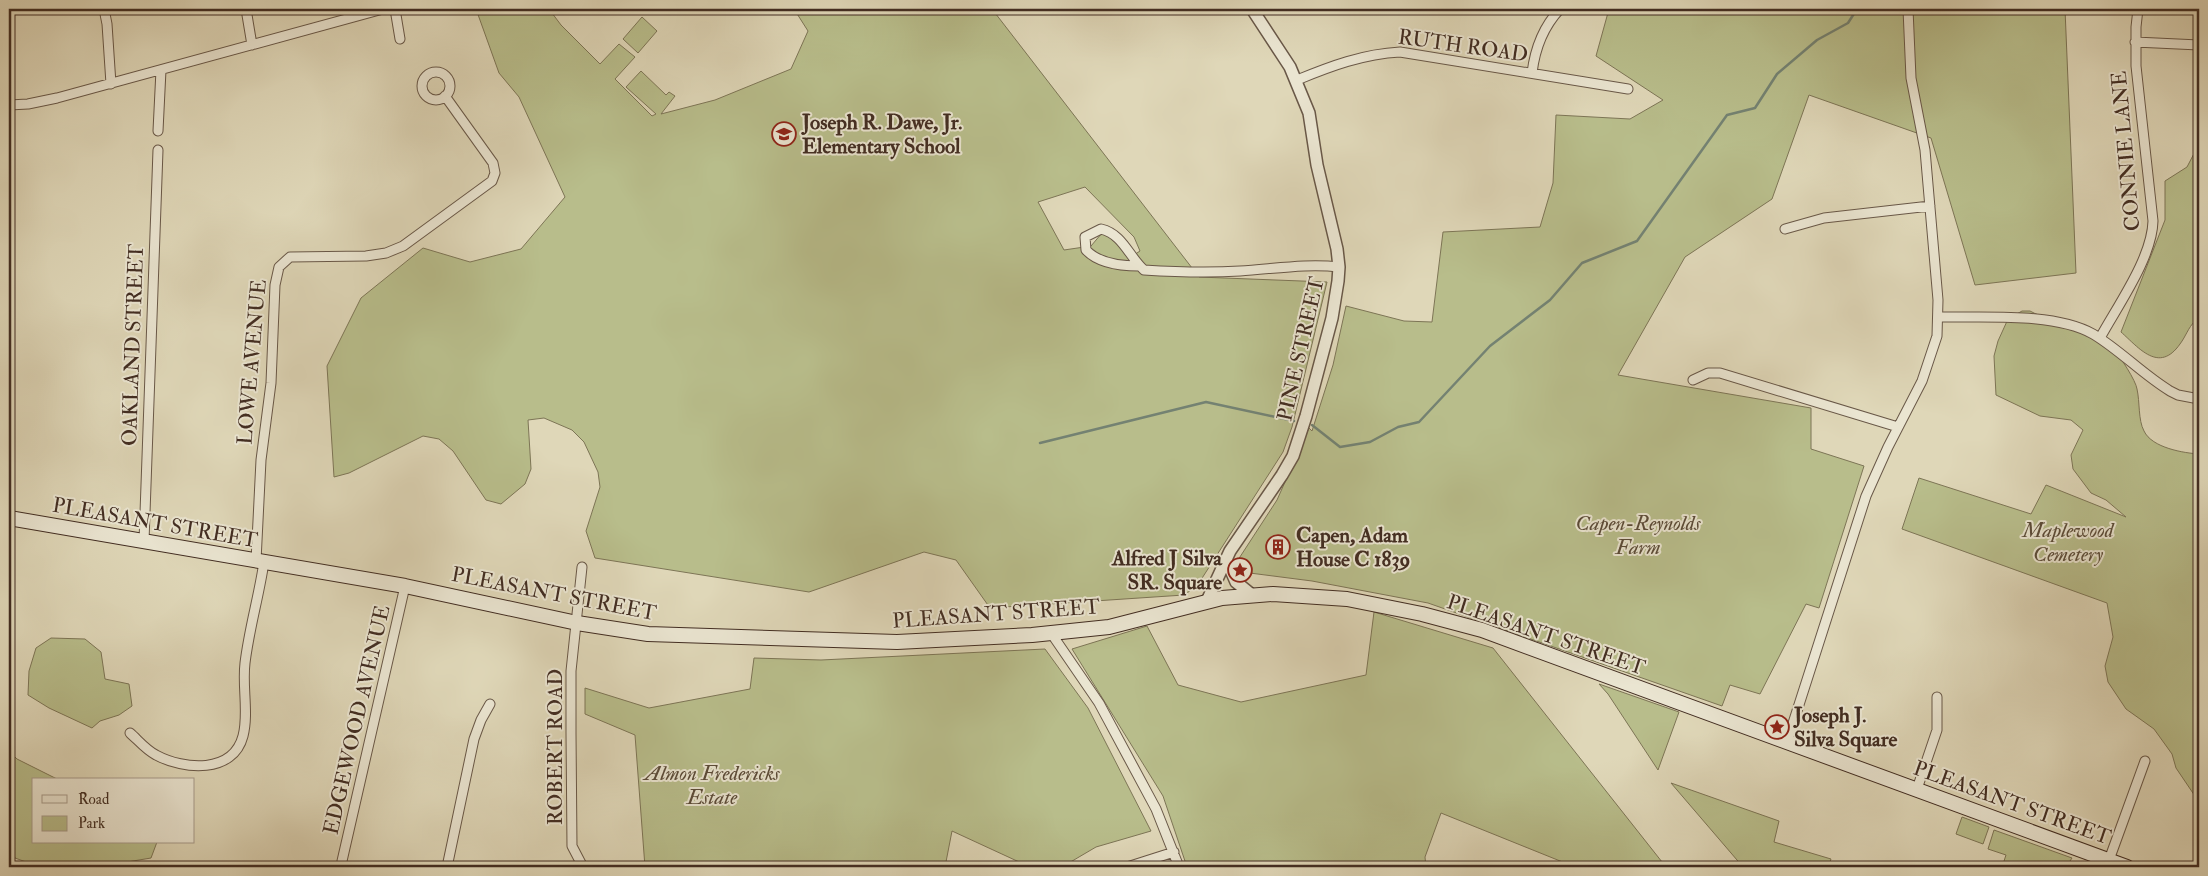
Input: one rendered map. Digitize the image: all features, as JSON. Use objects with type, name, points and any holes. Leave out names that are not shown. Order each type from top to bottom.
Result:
[{"type":"main road","name":"PLEASANT STREET","points":[[9,518],[405,586],[576,623],[648,634],[897,642],[978,639],[1109,627],[1207,601],[1252,595],[1300,595],[1347,599],[1448,620],[1482,630],[2127,867]]},
{"type":"street","points":[[104,9],[107,24],[111,84]]},
{"type":"street","points":[[246,9],[252,45]]},
{"type":"street","points":[[9,105],[28,104],[57,98],[383,9]]},
{"type":"street","points":[[395,9],[400,39]]},
{"type":"street","name":"PINE STREET","points":[[1207,601],[1226,559],[1282,475],[1299,438],[1332,318],[1339,267],[1317,165],[1309,113],[1297,80],[1284,56],[1252,9]]},
{"type":"street","points":[[1532,73],[1534,56],[1539,40],[1560,9]]},
{"type":"street","points":[[1787,742],[1861,509],[1878,467],[1927,368],[1936,336],[1938,318],[1930,206],[1924,140],[1910,71],[1908,9]]},
{"type":"street","name":"CONNIE LANE","points":[[2100,338],[2146,254],[2153,233],[2136,66],[2138,9]]},
{"type":"street","points":[[2136,42],[2199,44]]},
{"type":"street","name":"RUTH ROAD","points":[[1297,80],[1342,62],[1385,53],[1425,55],[1628,89]]},
{"type":"street","points":[[158,131],[161,70]]},
{"type":"street","name":"LOWE AVENUE","points":[[260,561],[261,460],[271,383],[277,271],[282,262],[294,256],[366,256],[395,250],[417,237],[492,181],[495,173],[493,163],[445,96]]},
{"type":"street","name":"OAKLAND STREET","points":[[144,541],[158,150]]},
{"type":"street","points":[[1785,229],[1824,218],[1930,206]]},
{"type":"street","points":[[1139,266],[1128,266],[1098,259],[1086,250],[1085,237],[1101,229],[1108,231],[1124,243],[1135,262],[1144,270],[1190,272],[1239,271],[1322,265],[1339,267]]},
{"type":"street","points":[[1938,318],[2054,320],[2074,325],[2100,338],[2160,385],[2178,395],[2199,399]]},
{"type":"street","points":[[1693,380],[1708,373],[1720,372],[1898,427]]},
{"type":"street","points":[[1226,559],[1236,582],[1252,595]]},
{"type":"street","points":[[130,733],[154,754],[189,765],[214,764],[225,760],[236,752],[244,734],[245,665],[260,561]]},
{"type":"street","name":"ROBERT ROAD","points":[[582,567],[572,671],[572,846],[584,867]]},
{"type":"street","name":"EDGEWOOD AVENUE","points":[[342,860],[405,586]]},
{"type":"street","points":[[1051,633],[1083,677],[1099,703],[1156,809],[1179,867]]},
{"type":"street","points":[[1917,789],[1937,730],[1937,697]]},
{"type":"street","points":[[447,867],[474,739],[480,720],[490,704]]},
{"type":"street","points":[[2109,860],[2145,761]]},
{"type":"street","points":[[1126,867],[1174,852]]},
{"type":"green space","points":[[476,9],[549,9],[561,25],[600,64],[619,44],[635,57],[615,79],[652,116],[656,114],[626,87],[641,71],[666,95],[669,92],[675,96],[661,114],[715,100],[791,69],[808,31],[794,9],[992,9],[1199,277],[1327,282],[1292,427],[1283,452],[1197,586],[1184,595],[990,608],[956,560],[924,552],[809,592],[595,558],[586,531],[600,487],[598,472],[584,442],[572,430],[544,418],[528,420],[531,469],[525,484],[501,504],[486,500],[453,451],[439,439],[423,436],[349,473],[334,477],[327,366],[361,298],[423,248],[470,262],[521,249],[565,197],[519,97],[499,73]],"holes":[[[1085,187],[1134,237],[1140,251],[1134,255],[1115,239],[1102,233],[1091,246],[1064,250],[1038,202]]]},
{"type":"green space","name":"Capen-Reynolds Farm","points":[[1609,9],[2065,9],[2076,273],[1975,285],[1931,138],[1809,95],[1772,199],[1685,257],[1618,375],[1811,408],[1811,449],[1864,466],[1819,608],[1806,604],[1760,694],[1730,685],[1722,706],[1428,603],[1312,581],[1242,572],[1236,563],[1277,500],[1309,428],[1312,431],[1333,365],[1346,306],[1404,321],[1432,322],[1443,232],[1540,227],[1553,183],[1556,115],[1630,119],[1663,100],[1596,56]]},
{"type":"green space","points":[[642,17],[657,31],[638,53],[623,39]]},
{"type":"green space","points":[[2199,144],[2199,321],[2195,321],[2172,353],[2157,358],[2142,351],[2121,332],[2165,220],[2165,181],[2187,167]]},
{"type":"green space","name":"Maplewood Cemetery","points":[[2022,311],[2030,311],[2087,333],[2107,344],[2120,358],[2134,380],[2138,394],[2141,422],[2148,437],[2154,442],[2169,448],[2199,454],[2199,802],[2176,768],[2172,754],[2154,729],[2126,709],[2108,682],[2105,666],[2113,637],[2107,603],[1902,529],[1919,478],[2031,514],[2046,485],[2126,517],[2106,500],[2091,493],[2073,469],[2071,455],[2083,430],[2071,420],[2040,416],[1996,395],[1994,356],[1998,341],[2008,319]]},
{"type":"green space","points":[[1374,612],[1493,648],[1666,867],[1575,867],[1441,813],[1425,857],[1426,867],[1187,867],[1163,796],[1072,649],[1147,626],[1178,685],[1241,702],[1366,675]]},
{"type":"green space","points":[[51,638],[85,639],[101,652],[105,679],[129,684],[132,706],[119,715],[100,721],[92,728],[49,708],[28,695],[29,671],[36,648]]},
{"type":"green space","name":"Almon Fredericks Estate","points":[[1045,649],[1088,708],[1151,831],[1096,847],[1062,867],[1030,867],[952,831],[945,867],[645,867],[635,735],[585,714],[585,688],[649,708],[750,689],[754,658],[821,660]]},
{"type":"green space","points":[[1599,684],[1679,712],[1658,770],[1608,694]]},
{"type":"green space","points":[[9,751],[17,759],[55,778],[32,778],[32,844],[156,844],[151,858],[97,867],[40,867],[15,858],[9,844]]},
{"type":"green space","points":[[1671,783],[1779,821],[1774,842],[1831,859],[1828,867],[1743,867]]},
{"type":"green space","points":[[1962,817],[1989,827],[1983,844],[1956,834]]},
{"type":"green space","points":[[1994,830],[2072,858],[2068,864],[2062,862],[2060,867],[2002,867],[2006,855],[1988,849]]},
{"type":"waterway","points":[[1312,425],[1340,447],[1370,442],[1398,427],[1419,422],[1490,346],[1550,300],[1582,263],[1637,241],[1727,115],[1755,108],[1777,74],[1817,40],[1848,23],[1857,9]]},
{"type":"waterway","points":[[1040,443],[1206,402],[1294,421]]},
{"type":"place","name":"Joseph R. Dawe, Jr. Elementary School","points":[[784,134]]},
{"type":"place","name":"Capen, Adam House C 1839","points":[[1278,547]]},
{"type":"place","name":"Alfred J Silva SR. Square","points":[[1240,570]]},
{"type":"place","name":"Joseph J. Silva Square","points":[[1777,727]]}]
